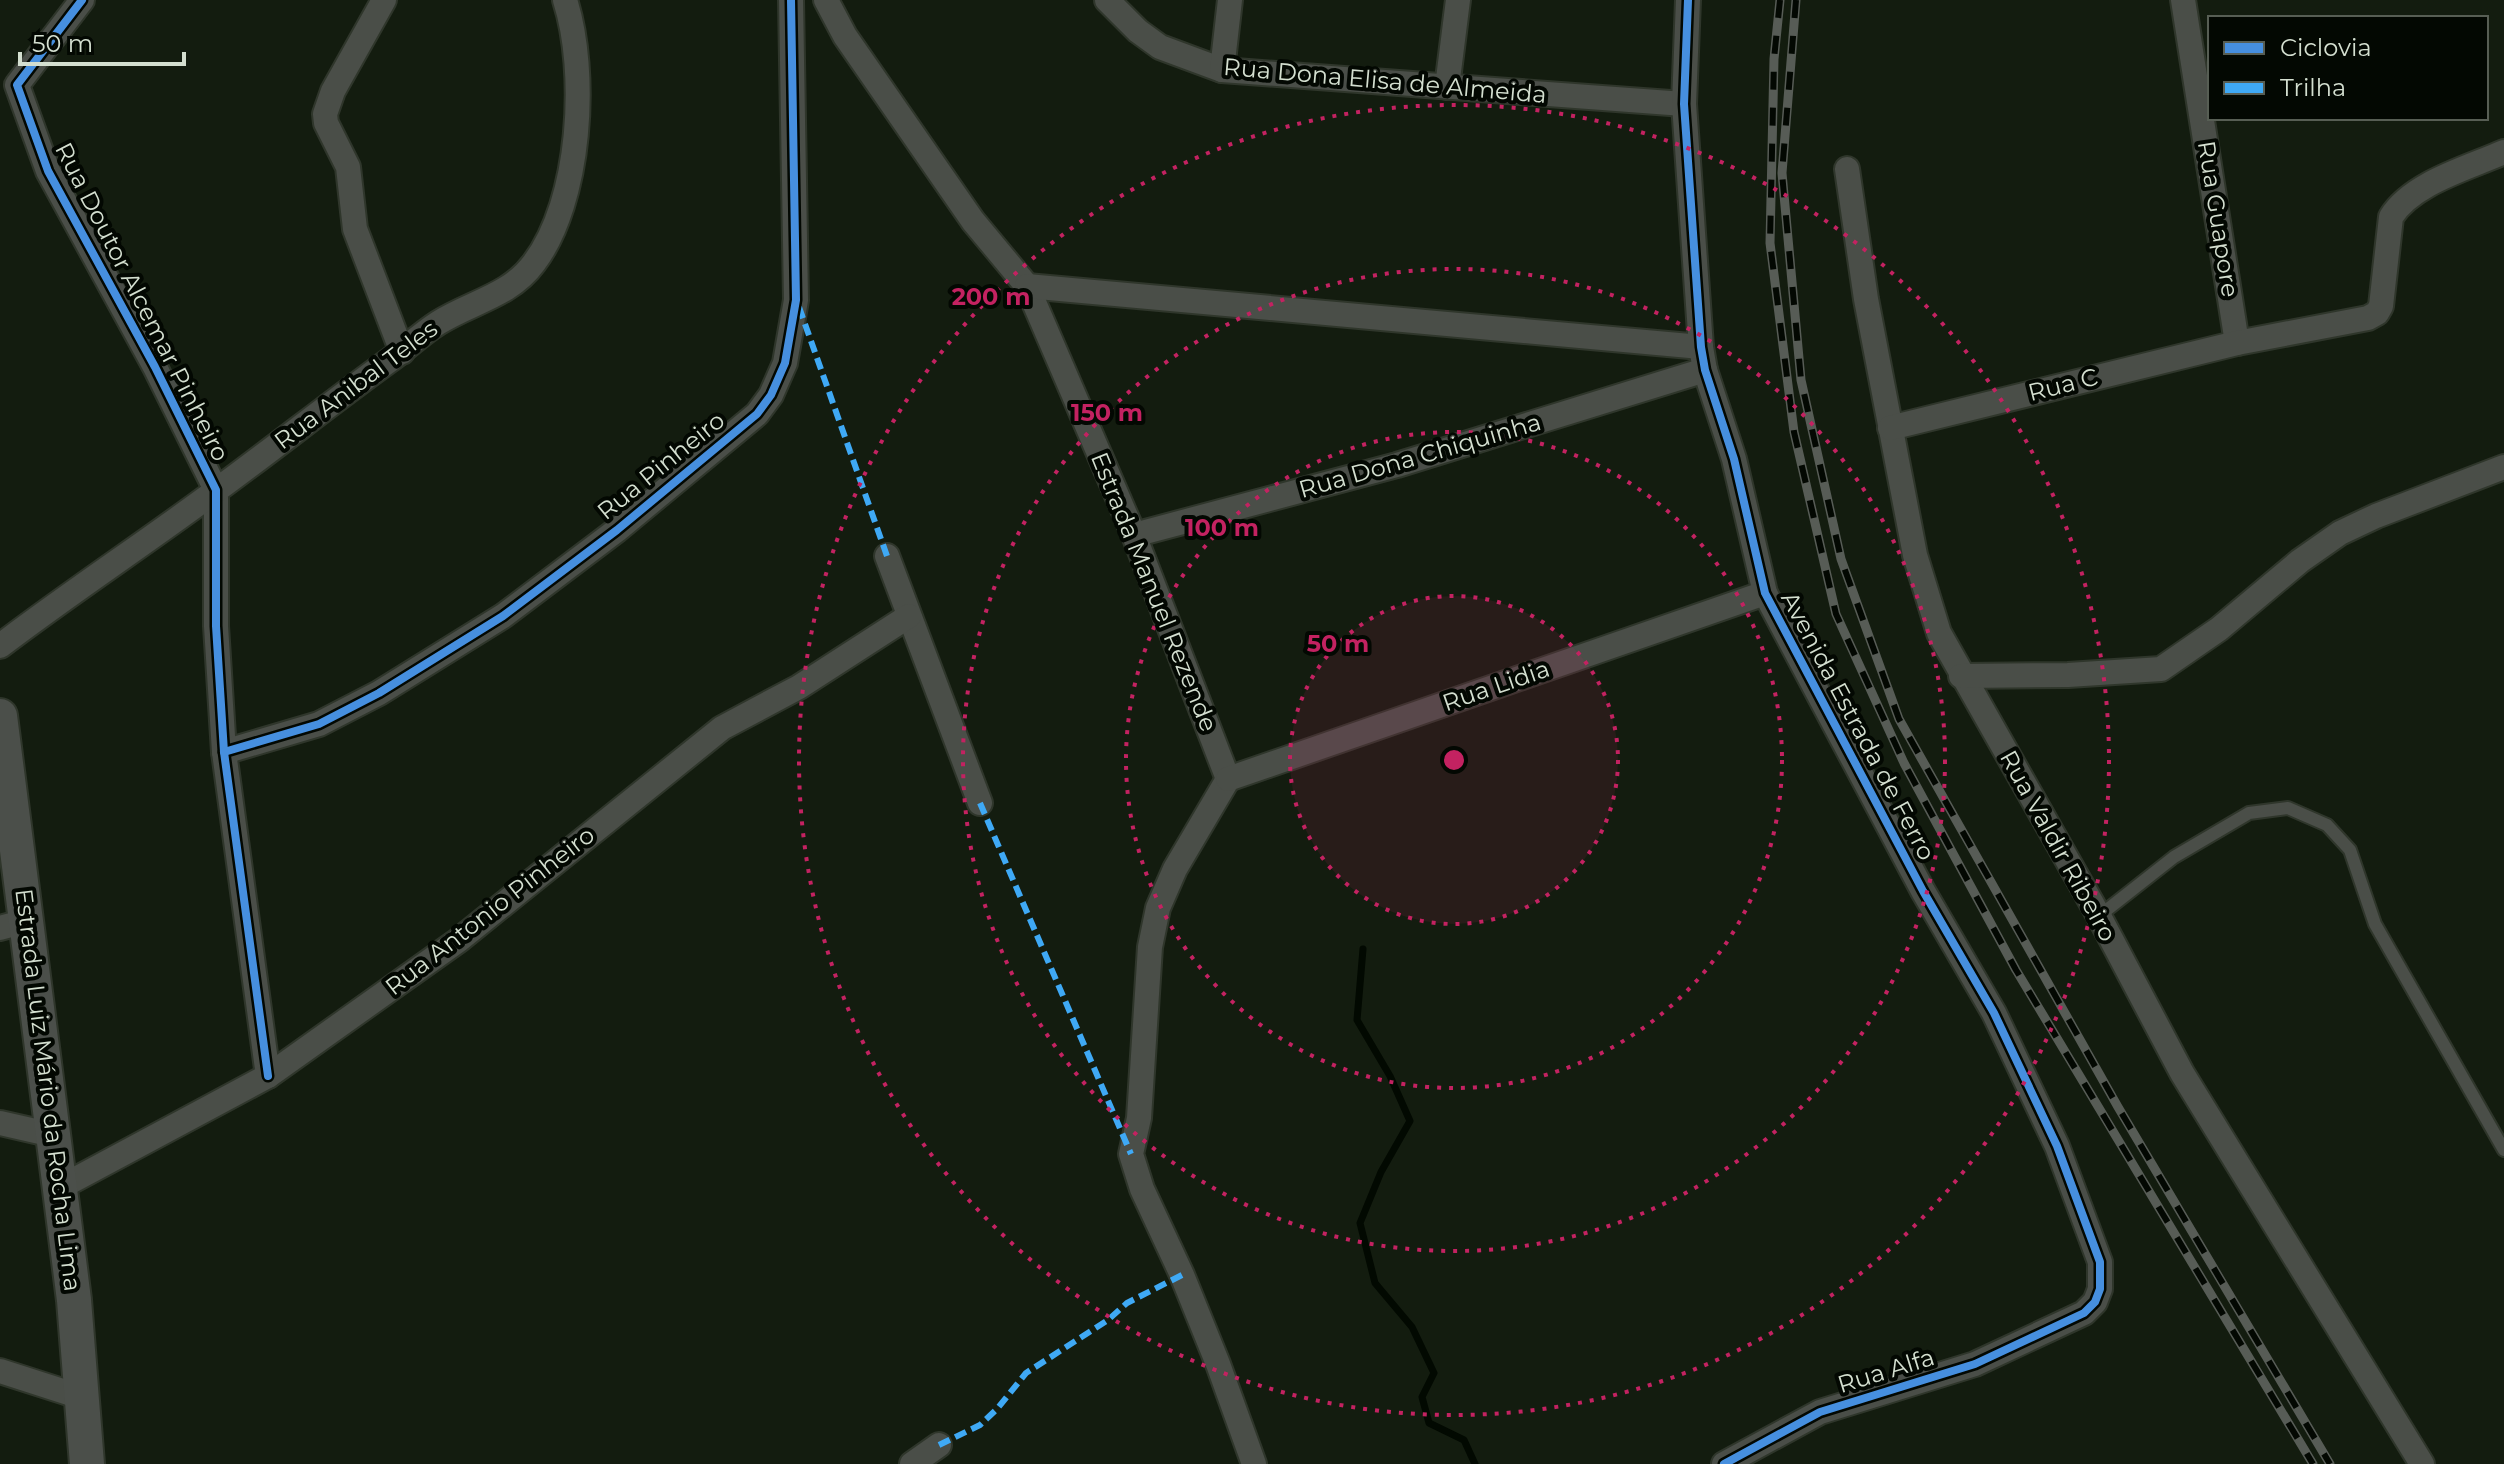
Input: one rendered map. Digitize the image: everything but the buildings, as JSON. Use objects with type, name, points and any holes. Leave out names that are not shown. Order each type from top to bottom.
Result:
[{"type":"main road","name":"Estrada Luiz Mário da Rocha Lima","points":[[0,716],[13,925],[53,1135],[74,1300],[87,1464]]},
{"type":"street","name":"Rua Doutor Alcemar Pinheiro","points":[[82,0],[9,82],[48,171],[155,367],[216,490],[216,626],[224,752],[268,1076]]},
{"type":"street","points":[[384,0],[333,91],[325,114],[326,123],[348,167],[355,229],[402,352]]},
{"type":"street","name":"Rua Anibal Teles","points":[[0,646],[439,323],[506,291],[534,264],[566,197],[576,108],[573,34],[565,0]]},
{"type":"street","name":"Rua Pinheiro","points":[[224,752],[319,724],[379,693],[503,616],[617,530],[757,414],[771,395],[785,363],[796,300],[791,0]]},
{"type":"street","name":"Estrada Manuel Rezende","points":[[826,0],[845,36],[965,208],[1027,286],[1134,535],[1228,779]]},
{"type":"street","name":"Rua Dona Elisa de Almeida","points":[[1107,0],[1138,31],[1160,47],[1222,70],[1684,104]]},
{"type":"street","points":[[1222,70],[1230,0]]},
{"type":"street","points":[[1447,87],[1458,0]]},
{"type":"street","name":"Avenida Estrada de Ferro","points":[[1688,0],[1684,104],[1703,358],[1734,459],[1765,593],[1923,891],[1994,1013],[2057,1146],[2100,1262],[2100,1289],[2095,1302],[2084,1313],[2063,1323]]},
{"type":"street","name":"Rua Guapore","points":[[2183,0],[2237,343]]},
{"type":"street","name":"Rua C","points":[[1890,428],[2237,343],[2368,318],[2377,313],[2381,306],[2391,217],[2396,209],[2415,192],[2504,152]]},
{"type":"street","name":"Rua Valdir Ribeiro","points":[[1847,169],[1866,299],[1915,555],[1939,633],[2099,916],[2182,1073],[2422,1464]]},
{"type":"street","points":[[1027,286],[1703,358]]},
{"type":"street","name":"Rua Dona Chiquinha","points":[[1134,535],[1397,465],[1703,358]]},
{"type":"street","points":[[1961,676],[2068,675],[2161,669],[2219,629],[2300,561],[2340,533],[2504,467]]},
{"type":"street","points":[[887,556],[980,803]]},
{"type":"street","name":"Rua Lidia","points":[[1228,779],[1765,593]]},
{"type":"street","name":"Rua Antonio Pinheiro","points":[[59,1188],[268,1076],[459,940],[722,728],[799,687],[909,616]]},
{"type":"street","points":[[1228,779],[1175,869],[1158,908],[1150,947],[1139,1118],[1131,1154],[1142,1189],[1182,1275],[1218,1364],[1254,1464]]},
{"type":"street","points":[[0,1123],[53,1135]]},
{"type":"street","name":"Rua Alfa","points":[[1724,1464],[1820,1412],[1975,1364],[2063,1323]]},
{"type":"street","points":[[0,1371],[81,1397]]},
{"type":"street","points":[[912,1464],[939,1445]]},
{"type":"lane","points":[[2099,916],[2174,857],[2249,813],[2288,808],[2327,825],[2350,850],[2375,924],[2504,1150]]},
{"type":"waterway","points":[[1363,949],[1357,1020],[1390,1076],[1410,1121],[1381,1172],[1360,1223],[1375,1283],[1412,1327],[1434,1373],[1422,1397],[1429,1423],[1464,1440],[1475,1464]]},
{"type":"railway","points":[[1780,0],[1774,59],[1770,243],[1794,432],[1836,614],[1904,763],[2016,970],[2313,1464]]},
{"type":"railway","points":[[1796,0],[1782,173],[1801,380],[1841,559],[1899,719],[2118,1107],[2330,1464]]},
{"type":"marked path","points":[[799,307],[887,556]]},
{"type":"marked path","points":[[980,803],[1131,1154]]},
{"type":"marked path","points":[[939,1445],[980,1425],[1026,1373],[1108,1320],[1127,1303],[1182,1275]]},
{"type":"cycle path","points":[[82,0],[17,85],[48,171],[155,367],[216,490],[216,626],[224,752],[268,1076]]},
{"type":"cycle path","points":[[224,752],[319,724],[379,693],[503,616],[617,530],[757,414],[771,395],[785,363],[796,300],[791,0]]},
{"type":"cycle path","points":[[1688,0],[1684,104],[1701,347],[1705,370],[1734,459],[1765,593],[1923,891],[1994,1013],[2057,1146],[2100,1262],[2100,1289],[2095,1302],[2084,1313],[1975,1364],[1820,1412],[1724,1464]]}]
